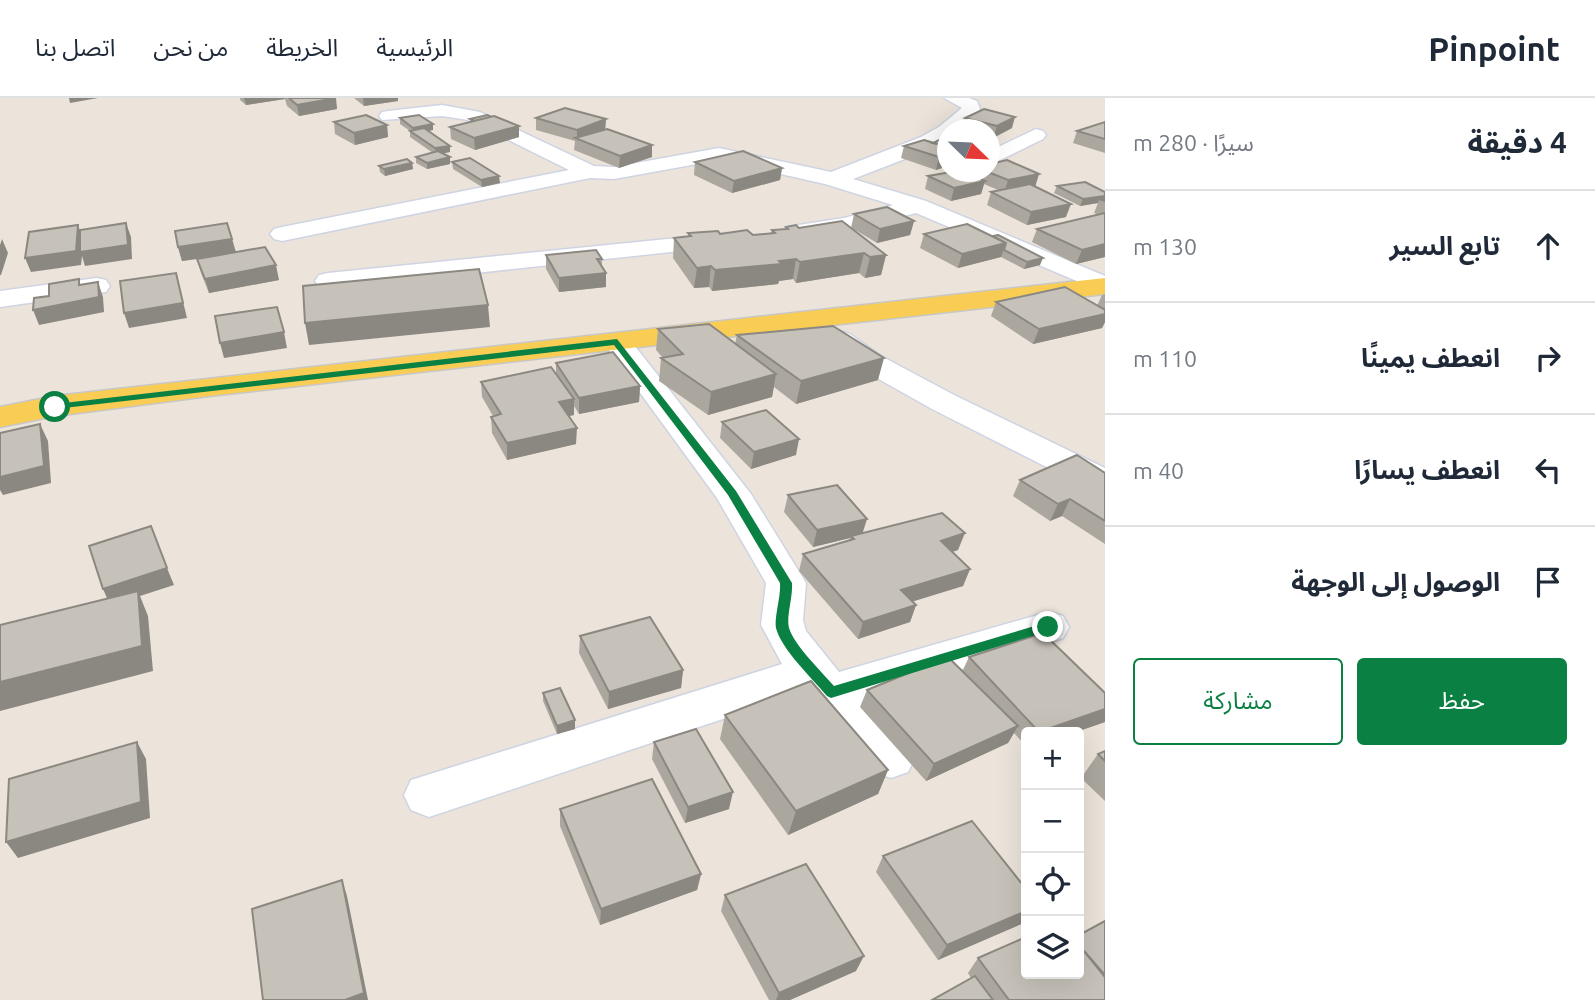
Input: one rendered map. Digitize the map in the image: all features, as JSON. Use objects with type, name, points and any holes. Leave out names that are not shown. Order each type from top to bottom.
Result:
[{"type":"main road","points":[[0,417],[209,387],[1105,286]]},
{"type":"street","points":[[833,179],[907,150],[960,121],[971,109],[971,105],[953,98]]},
{"type":"street","points":[[388,116],[440,109],[460,112],[474,116],[590,172]]},
{"type":"street","points":[[1000,153],[1036,135]]},
{"type":"street","points":[[282,234],[590,172],[635,170],[719,153],[912,197],[1105,286]]},
{"type":"street","points":[[774,236],[845,225],[912,197]]},
{"type":"street","points":[[328,281],[748,238]]},
{"type":"street","points":[[0,299],[97,286]]},
{"type":"street","points":[[830,318],[840,341],[870,362],[1105,482]]},
{"type":"street","points":[[617,342],[733,494],[786,583],[787,597],[782,626],[791,643],[822,682],[891,758]]},
{"type":"street","points":[[429,795],[822,682],[1048,627]]},
{"type":"building","points":[[289,98],[336,98],[297,105]]},
{"type":"building","points":[[565,108],[606,119],[577,130],[536,118]]},
{"type":"building","points":[[984,109],[1015,117],[1000,124],[1000,119],[965,118]]},
{"type":"building","points":[[366,115],[387,125],[354,133],[334,122]]},
{"type":"building","points":[[419,115],[433,124],[413,128],[400,118]]},
{"type":"building","points":[[487,115],[492,117],[475,121],[470,119]]},
{"type":"building","points":[[494,116],[519,126],[474,138],[450,127]]},
{"type":"building","points":[[1105,122],[1105,139],[1077,131]]},
{"type":"building","points":[[424,128],[450,146],[435,148],[410,131]]},
{"type":"building","points":[[607,129],[652,145],[620,156],[575,138]]},
{"type":"building","points":[[924,140],[937,144],[937,156],[904,146]]},
{"type":"building","points":[[438,151],[450,157],[427,163],[416,157]]},
{"type":"building","points":[[743,151],[782,168],[734,181],[695,162]]},
{"type":"building","points":[[470,158],[499,176],[481,180],[452,162]]},
{"type":"building","points":[[407,159],[412,163],[384,169],[379,166]]},
{"type":"building","points":[[1007,160],[1039,174],[1008,180],[1000,177],[1000,162]]},
{"type":"building","points":[[941,182],[981,182],[954,188]]},
{"type":"building","points":[[1085,182],[1105,192],[1105,196],[1083,199],[1057,186]]},
{"type":"building","points":[[1030,184],[1071,204],[1031,212],[991,192]]},
{"type":"building","points":[[887,207],[914,221],[880,229],[854,214]]},
{"type":"building","points":[[1105,213],[1105,244],[1082,250],[1037,229]]},
{"type":"building","points":[[842,221],[886,255],[870,257],[864,253],[715,270],[711,266],[697,268],[674,238],[691,236],[688,233],[718,231],[720,234],[747,230],[753,235],[775,233],[772,230]]},
{"type":"building","points":[[126,223],[128,245],[80,252],[80,230]]},
{"type":"building","points":[[227,223],[232,239],[178,247],[175,231]]},
{"type":"building","points":[[967,224],[1006,243],[962,254],[924,234]]},
{"type":"building","points":[[78,225],[76,251],[25,258],[29,232]]},
{"type":"building","points":[[998,235],[1043,258],[1027,262],[1004,250],[1006,243],[993,236]]},
{"type":"building","points":[[265,247],[276,265],[205,279],[197,259]]},
{"type":"building","points":[[596,250],[602,259],[597,259],[606,273],[559,278],[546,255]]},
{"type":"building","points":[[479,269],[488,305],[305,323],[303,286]]},
{"type":"building","points":[[176,273],[183,303],[124,313],[120,281]]},
{"type":"building","points":[[79,279],[79,285],[98,282],[99,297],[33,310],[34,298],[49,296],[49,284]]},
{"type":"building","points":[[1065,287],[1105,310],[1105,314],[1039,329],[996,302]]},
{"type":"building","points":[[277,307],[284,332],[220,343],[215,316]]},
{"type":"building","points":[[709,324],[776,374],[711,392],[661,358],[683,354],[658,329]]},
{"type":"building","points":[[833,326],[884,358],[801,381],[737,335]]},
{"type":"building","points":[[613,352],[640,386],[579,398],[556,363]]},
{"type":"building","points":[[551,367],[574,399],[559,402],[577,428],[507,443],[491,417],[501,414],[481,382]]},
{"type":"building","points":[[766,410],[799,439],[754,452],[722,422]]},
{"type":"building","points":[[40,424],[44,466],[0,477],[0,433]]},
{"type":"building","points":[[1077,455],[1105,473],[1105,521],[1070,499],[1058,504],[1020,480]]},
{"type":"building","points":[[837,485],[867,519],[817,530],[788,495]]},
{"type":"building","points":[[942,513],[965,533],[941,541],[970,569],[901,590],[916,605],[863,622],[803,554],[854,539],[851,536]]},
{"type":"building","points":[[151,526],[167,568],[103,589],[89,546]]},
{"type":"building","points":[[138,591],[142,646],[0,682],[0,625]]},
{"type":"building","points":[[650,617],[683,670],[609,692],[580,636]]},
{"type":"building","points":[[1043,633],[1105,693],[1105,709],[1053,727],[1034,727],[969,657]]},
{"type":"building","points":[[948,657],[1018,726],[934,764],[867,690]]},
{"type":"building","points":[[811,681],[888,770],[796,811],[725,715]]},
{"type":"building","points":[[560,688],[575,720],[557,726],[543,693]]},
{"type":"building","points":[[696,729],[733,792],[688,807],[654,742]]},
{"type":"building","points":[[137,742],[141,802],[6,842],[9,779]]},
{"type":"building","points":[[1105,751],[1105,761],[1098,754]]},
{"type":"building","points":[[652,779],[701,874],[601,909],[560,809]]},
{"type":"building","points":[[972,821],[1021,883],[1021,913],[947,945],[883,856]]},
{"type":"building","points":[[806,864],[864,956],[779,993],[725,895]]},
{"type":"building","points":[[342,880],[364,993],[345,1000],[263,1000],[252,909]]},
{"type":"building","points":[[1105,921],[1105,975],[1084,951],[1084,932]]},
{"type":"building","points":[[1021,939],[1021,979],[1084,979],[1084,951],[1105,977],[1105,1000],[1009,1000],[978,958]]},
{"type":"building","points":[[975,976],[993,1000],[932,1000]]},
{"type":"route","points":[[55,407],[209,387],[617,342],[733,494],[786,583],[787,597],[782,626],[813,673],[831,692],[1048,627]]}]
